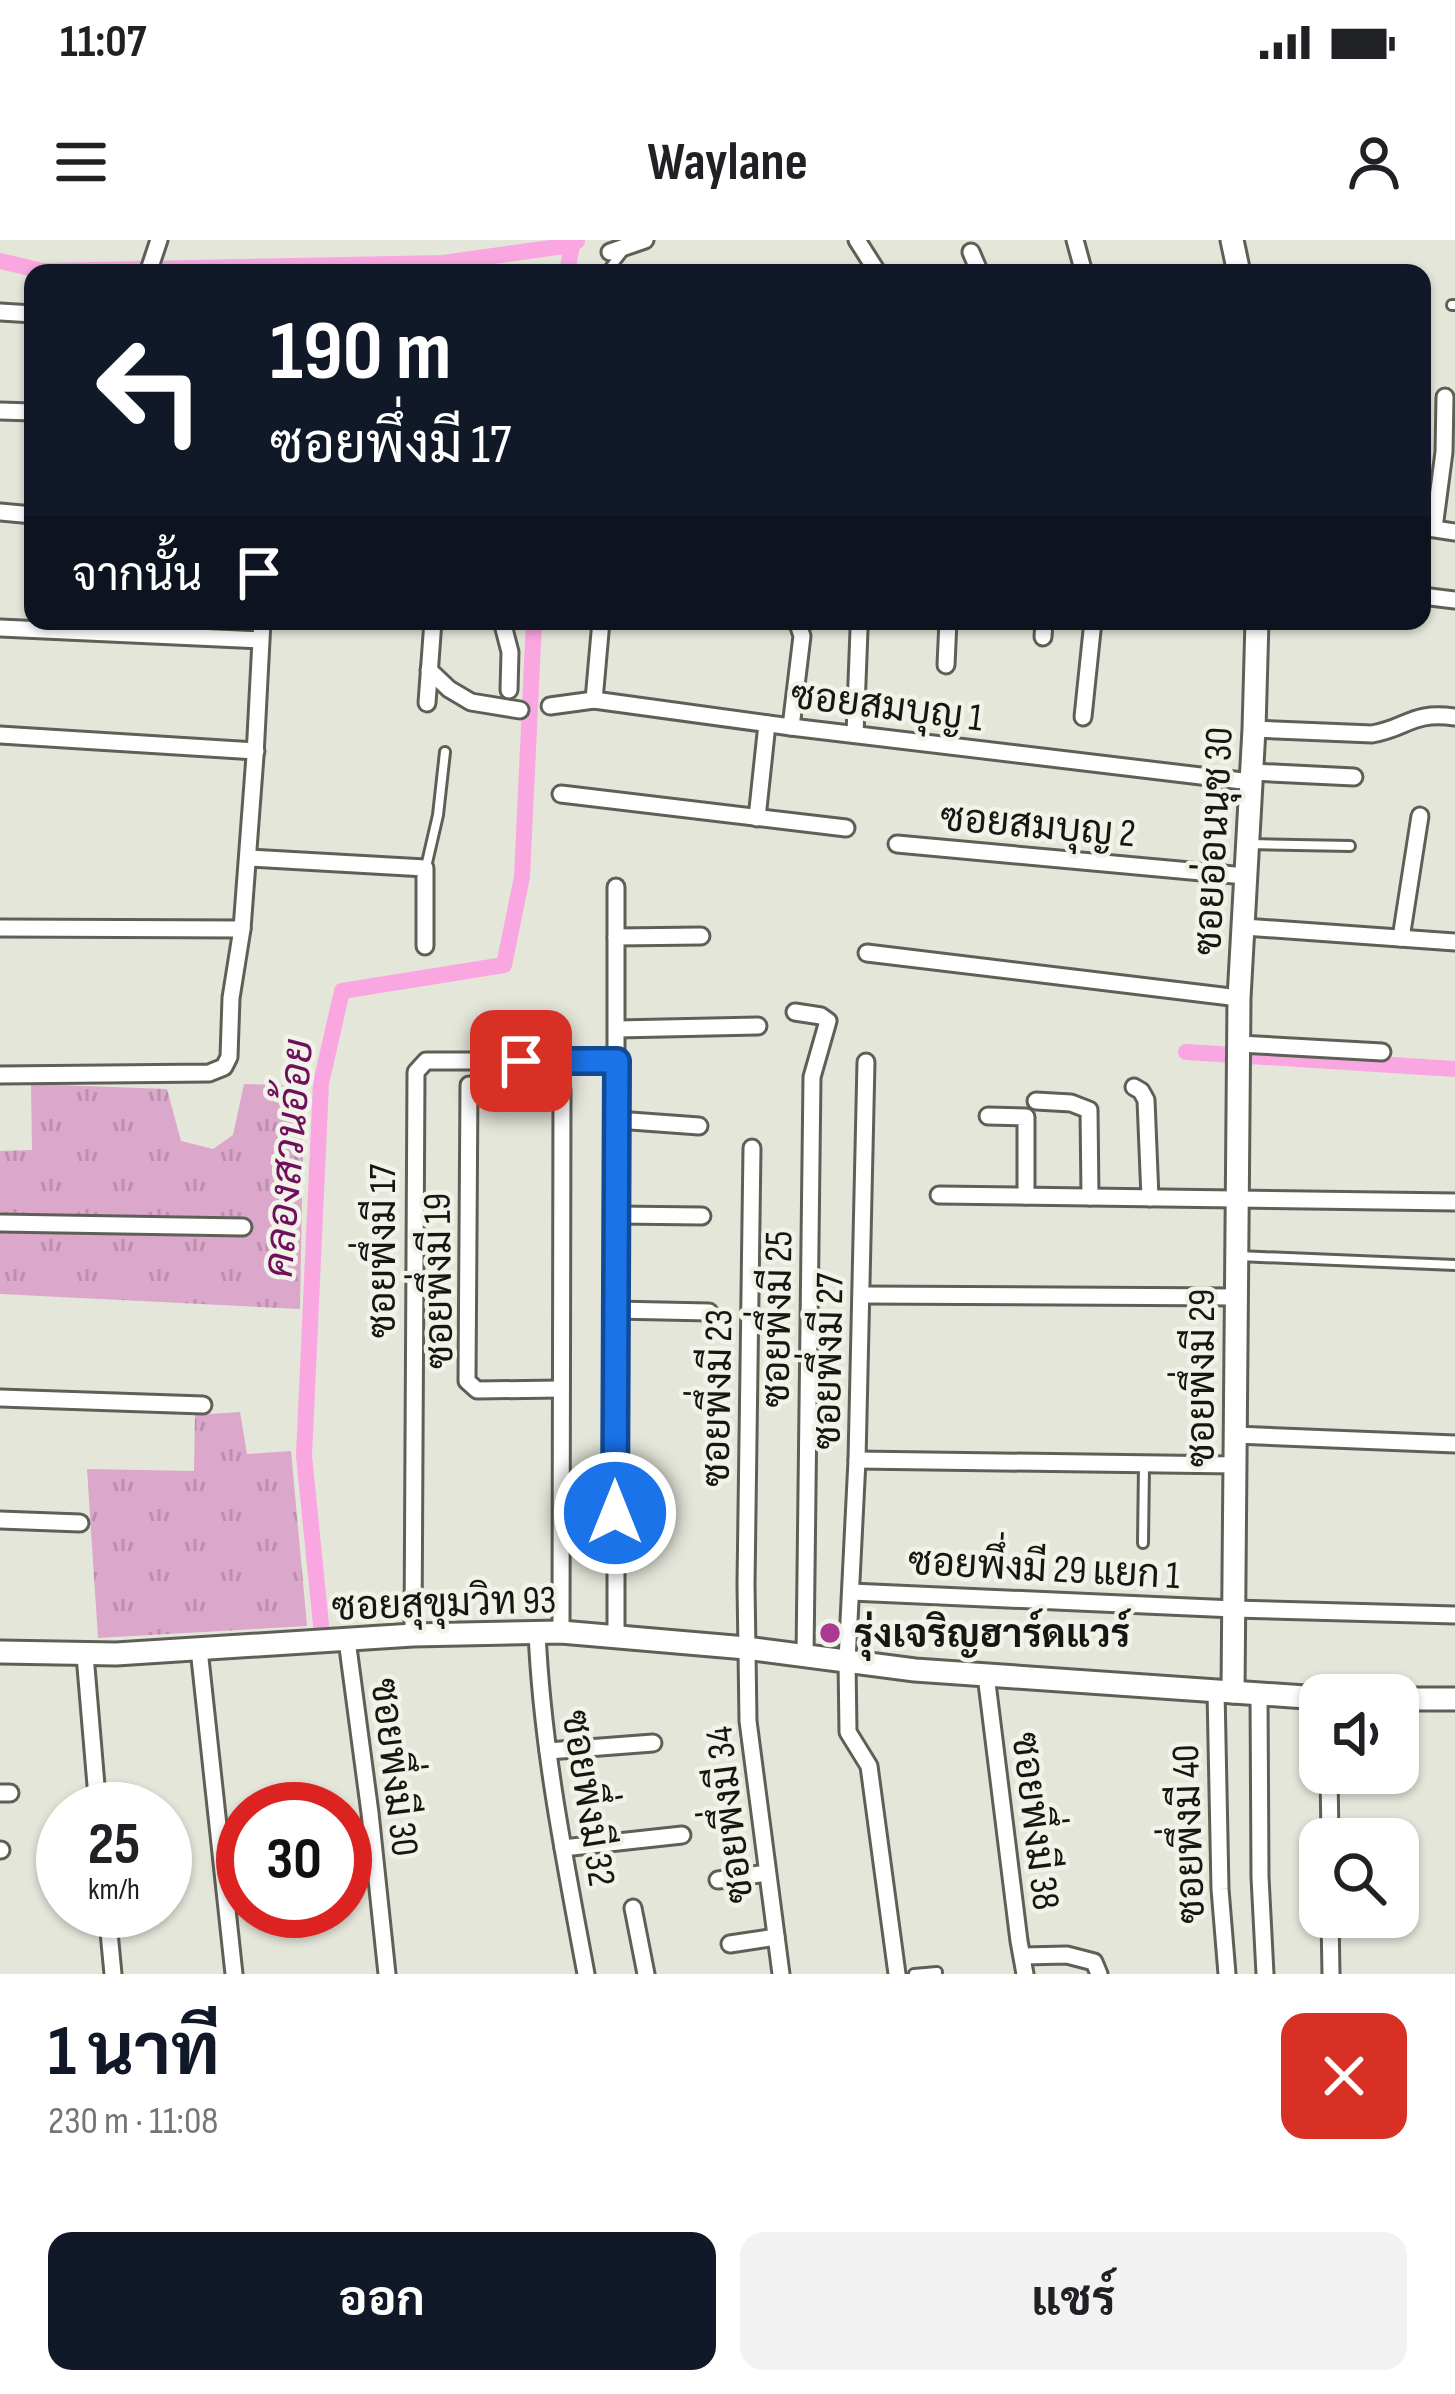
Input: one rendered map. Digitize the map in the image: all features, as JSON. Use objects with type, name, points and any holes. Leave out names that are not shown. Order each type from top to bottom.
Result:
[{"type":"street","points":[[618,250],[645,240]]},
{"type":"street","points":[[971,252],[976,264]]},
{"type":"street","points":[[1431,514],[1444,452],[1445,397]]},
{"type":"street","points":[[115,630],[260,640]]},
{"type":"street","points":[[0,1075],[209,1073],[224,1067],[229,1057],[231,998],[242,929],[261,630]]},
{"type":"street","points":[[427,703],[432,630]]},
{"type":"street","points":[[504,630],[510,652],[509,690]]},
{"type":"street","points":[[595,700],[600,630]]},
{"type":"street","points":[[791,727],[800,630]]},
{"type":"street","points":[[855,734],[859,630]]},
{"type":"street","points":[[946,665],[948,630]]},
{"type":"street","points":[[1083,717],[1092,630]]},
{"type":"street","name":"ซอยอ่อนนุช 30","points":[[1239,1052],[1257,630]]},
{"type":"street","points":[[429,670],[471,702],[520,710]]},
{"type":"street","name":"ซอยสมบุญ 1","points":[[550,706],[595,700],[791,727],[1251,777],[1354,777]]},
{"type":"street","points":[[1254,729],[1372,734],[1421,716],[1455,717]]},
{"type":"street","points":[[757,818],[767,724]]},
{"type":"street","points":[[0,735],[256,751]]},
{"type":"street","points":[[561,794],[846,828]]},
{"type":"street","points":[[1401,938],[1420,816]]},
{"type":"street","name":"ซอยสมบุญ 2","points":[[897,844],[1245,876]]},
{"type":"street","points":[[248,858],[425,868],[425,946]]},
{"type":"street","points":[[616,887],[616,1636]]},
{"type":"street","points":[[1244,927],[1455,942]]},
{"type":"street","points":[[0,928],[242,929]]},
{"type":"street","points":[[616,937],[700,936]]},
{"type":"street","points":[[867,953],[1239,998]]},
{"type":"street","name":"ซอยพึ่งมี 25","points":[[795,1012],[821,1016],[828,1022],[812,1077],[805,1656]]},
{"type":"street","points":[[617,1029],[758,1026]]},
{"type":"street","points":[[1239,1052],[1382,1052]]},
{"type":"street","name":"ซอยพึ่งมี 29","points":[[1224,1692],[1234,1609],[1239,1052]]},
{"type":"street","name":"ซอยพึ่งมี 17","points":[[413,1635],[416,1072],[426,1061],[617,1061]]},
{"type":"street","name":"ซอยพึ่งมี 27","points":[[866,1062],[848,1732],[869,1766],[897,1974]]},
{"type":"street","name":"ซอยพึ่งมี 19","points":[[470,1084],[467,1381],[477,1390],[560,1389]]},
{"type":"street","points":[[1134,1087],[1146,1100],[1150,1198]]},
{"type":"street","points":[[561,1632],[562,1089]]},
{"type":"street","points":[[1036,1101],[1071,1103],[1089,1110],[1090,1197]]},
{"type":"street","points":[[988,1116],[1025,1117],[1026,1196]]},
{"type":"street","points":[[617,1120],[699,1126]]},
{"type":"street","name":"ซอยพึ่งมี 23","points":[[746,1648],[752,1148]]},
{"type":"street","points":[[939,1195],[1455,1202]]},
{"type":"street","points":[[617,1215],[702,1216]]},
{"type":"street","points":[[0,1223],[243,1227]]},
{"type":"street","points":[[862,1295],[1236,1298]]},
{"type":"street","points":[[614,1310],[709,1312]]},
{"type":"street","points":[[0,1398],[203,1406]]},
{"type":"street","points":[[1235,1435],[1455,1444]]},
{"type":"street","points":[[857,1460],[1235,1465]]},
{"type":"street","points":[[0,1520],[80,1522]]},
{"type":"street","name":"ซอยพึ่งมี 29 แยก 1","points":[[851,1592],[1455,1616]]},
{"type":"street","name":"ซอยพึ่งมี 32","points":[[537,1632],[539,1690],[586,1974]]},
{"type":"street","name":"ซอยสุขุมวิท 93","points":[[0,1652],[85,1655],[413,1635],[561,1632],[986,1676],[1299,1696]]},
{"type":"street","name":"ซอยพึ่งมี 30","points":[[347,1640],[387,1974]]},
{"type":"street","name":"ซอยพึ่งมี 34","points":[[746,1648],[750,1743],[781,1974]]},
{"type":"street","points":[[200,1649],[234,1974]]},
{"type":"street","points":[[85,1655],[96,1782]]},
{"type":"street","name":"ซอยพึ่งมี 38","points":[[986,1676],[1025,1974]]},
{"type":"street","name":"ซอยพึ่งมี 40","points":[[1224,1692],[1220,1889],[1227,1974]]},
{"type":"street","points":[[1259,1693],[1265,1974]]},
{"type":"street","points":[[1419,1699],[1455,1699]]},
{"type":"street","points":[[548,1751],[653,1743]]},
{"type":"street","points":[[563,1848],[682,1834]]},
{"type":"street","points":[[718,1880],[767,1873]]},
{"type":"street","points":[[633,1908],[646,1974]]},
{"type":"street","points":[[730,1944],[776,1937]]},
{"type":"street","points":[[110,1938],[113,1974]]},
{"type":"street","points":[[1330,1938],[1331,1974]]},
{"type":"street","points":[[1023,1956],[1067,1955],[1094,1963],[1099,1974]]},
{"type":"lane","points":[[611,264],[618,250]]},
{"type":"lane","points":[[425,868],[438,815],[445,752]]},
{"type":"lane","points":[[1247,844],[1350,846]]},
{"type":"lane","points":[[1237,1256],[1455,1265]]},
{"type":"lane","points":[[1143,1543],[1144,1464]]},
{"type":"lane","points":[[914,1974],[938,1972]]},
{"type":"green space","points":[[31,1084],[167,1089],[181,1141],[213,1149],[233,1135],[244,1084],[304,1086],[300,1309],[0,1294],[0,1151],[32,1150]]},
{"type":"green space","points":[[240,1412],[247,1454],[291,1451],[307,1626],[98,1638],[87,1469],[194,1471],[195,1415]]},
{"type":"waterway","name":"คลองสวนอ้อย","points":[[569,264],[577,241]]},
{"type":"waterway","points":[[393,264],[443,263],[572,245]]},
{"type":"waterway","points":[[0,261],[24,267]]},
{"type":"waterway","name":"คลองสวนอ้อย","points":[[321,1625],[304,1456],[321,1083],[342,991],[504,965],[522,877],[534,630]]},
{"type":"waterway","points":[[1186,1052],[1455,1069]]},
{"type":"place","name":"รุ่งเจริญฮาร์ดแวร์","points":[[830,1633]]},
{"type":"route","points":[[521,1061],[617,1061],[615,1513]]}]
